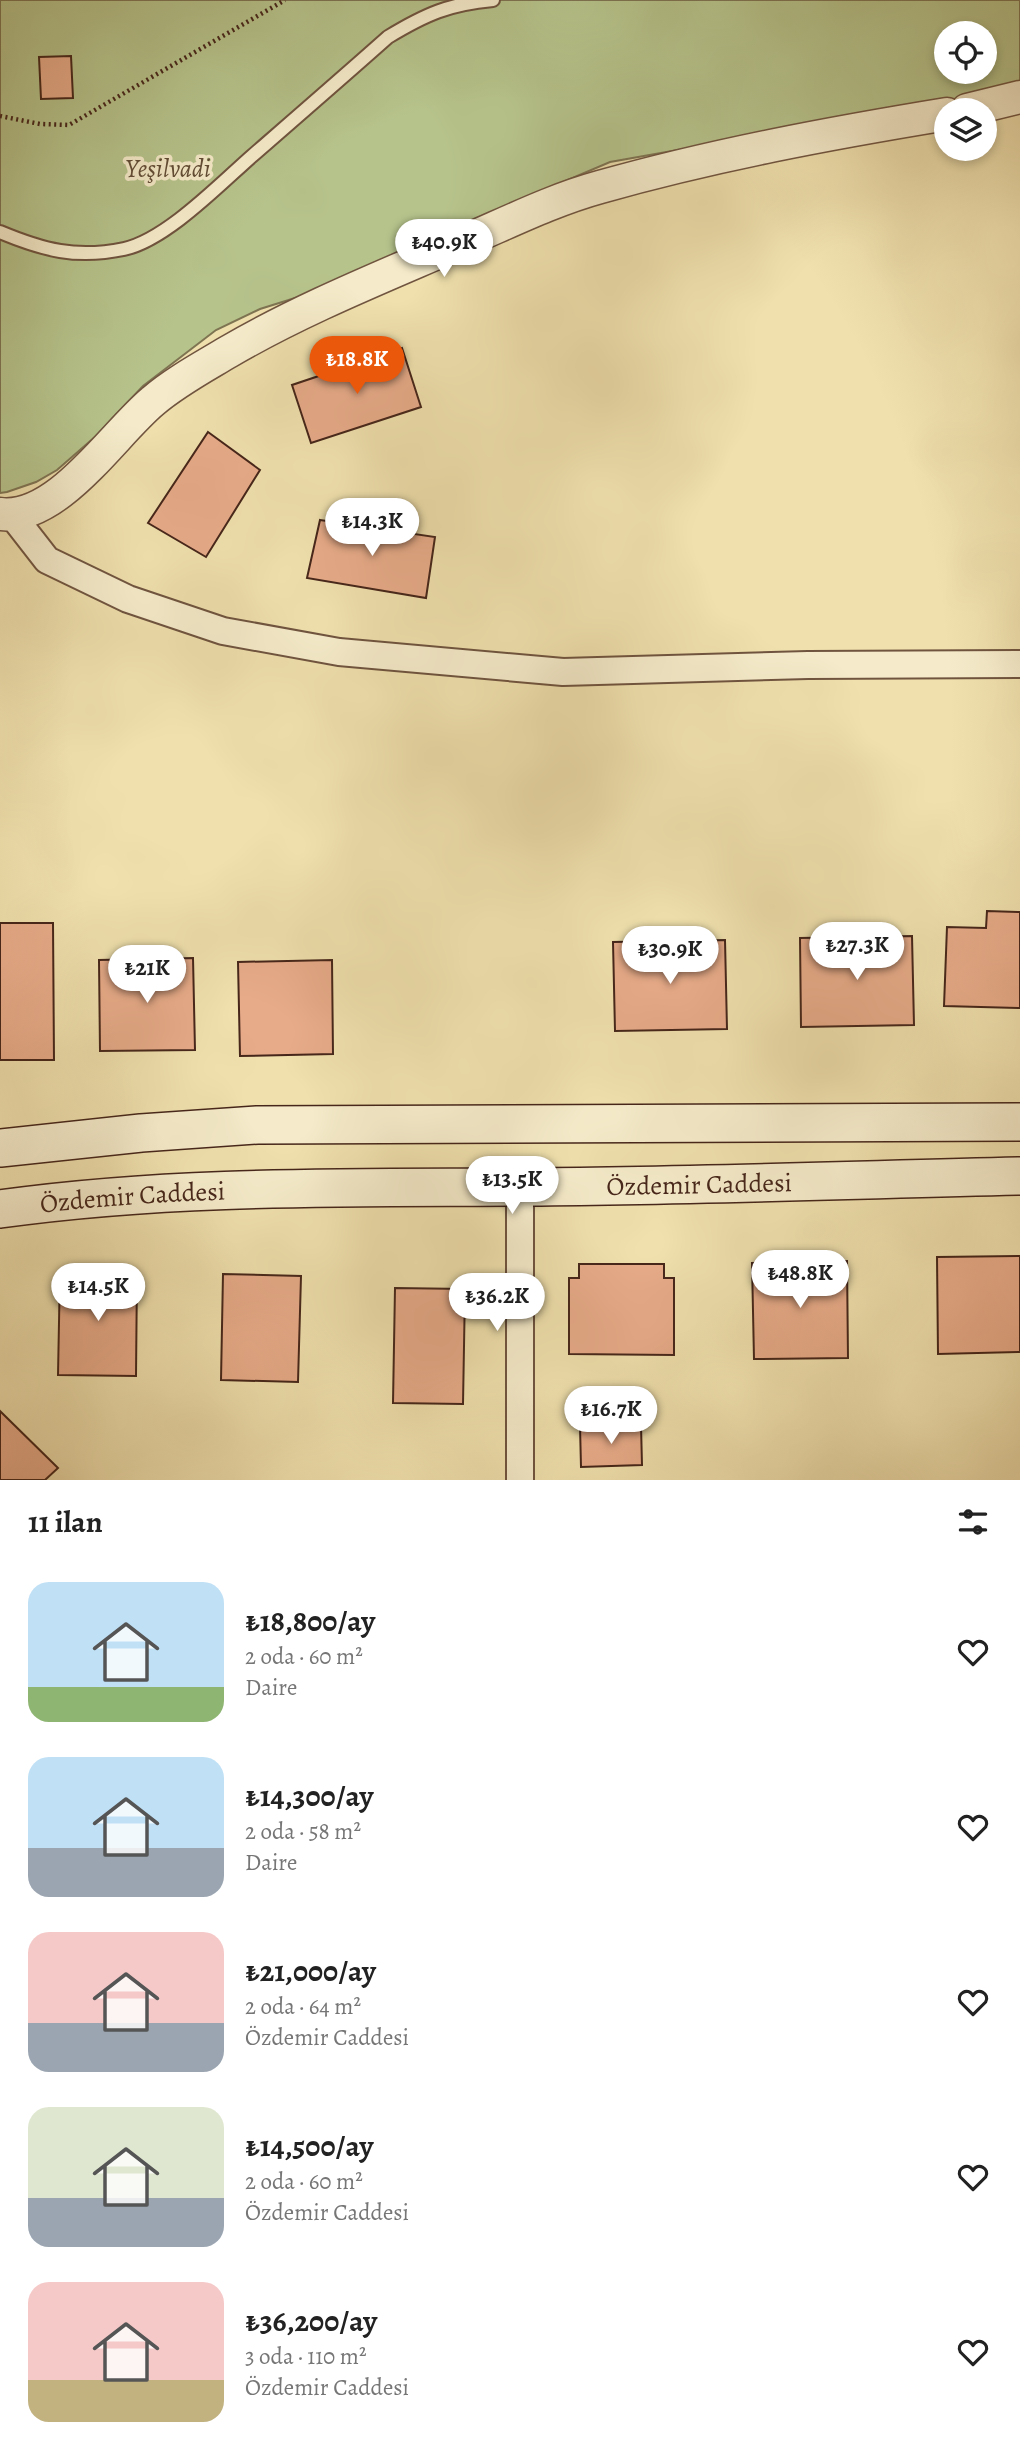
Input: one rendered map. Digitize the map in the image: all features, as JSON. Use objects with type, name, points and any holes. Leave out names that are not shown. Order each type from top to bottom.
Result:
[{"type":"main road","points":[[0,1148],[141,1133],[257,1125],[1020,1122]]},
{"type":"main road","name":"Özdemir Caddesi","points":[[0,1209],[72,1200],[249,1188],[520,1187],[1020,1176]]},
{"type":"street","points":[[997,103],[1020,97]]},
{"type":"street","points":[[934,116],[841,132],[698,162],[597,187],[337,296],[288,319],[195,372],[153,401],[85,471],[50,500],[6,515],[47,560],[128,599],[223,631],[339,652],[564,672],[808,665],[1020,664]]},
{"type":"street","points":[[520,1187],[520,1480]]},
{"type":"lane","points":[[0,232],[35,247],[62,252],[96,252],[126,248],[154,235],[191,210],[388,37],[419,18],[443,8],[494,0]]},
{"type":"path","points":[[0,116],[40,124],[69,125],[285,0]]},
{"type":"green space","name":"Yeşilvadi","points":[[0,0],[1020,0],[1020,86],[972,98],[934,98],[934,105],[610,162],[401,251],[327,288],[260,309],[216,330],[143,386],[96,436],[57,470],[36,482],[0,493]]},
{"type":"building","points":[[71,56],[73,98],[41,99],[39,57]]},
{"type":"building","points":[[402,348],[421,407],[311,443],[292,385]]},
{"type":"building","points":[[208,432],[260,470],[206,557],[148,523]]},
{"type":"building","points":[[320,520],[435,537],[426,598],[307,578]]},
{"type":"building","points":[[987,911],[1020,912],[1020,1008],[944,1006],[947,927],[986,928]]},
{"type":"building","points":[[0,923],[53,923],[54,1060],[0,1060]]},
{"type":"building","points":[[912,936],[914,1025],[801,1027],[800,938]]},
{"type":"building","points":[[725,940],[727,1029],[615,1031],[613,942]]},
{"type":"building","points":[[193,958],[195,1050],[100,1051],[99,960]]},
{"type":"building","points":[[332,960],[333,1054],[240,1056],[238,962]]},
{"type":"building","points":[[1020,1256],[1020,1352],[938,1354],[937,1257]]},
{"type":"building","points":[[847,1261],[848,1358],[754,1359],[752,1263]]},
{"type":"building","points":[[579,1264],[664,1264],[664,1278],[674,1278],[674,1355],[569,1354],[569,1278],[579,1278]]},
{"type":"building","points":[[60,1270],[137,1271],[136,1376],[58,1375]]},
{"type":"building","points":[[223,1274],[301,1276],[298,1382],[221,1380]]},
{"type":"building","points":[[395,1288],[465,1289],[463,1404],[393,1403]]},
{"type":"building","points":[[0,1411],[58,1468],[45,1480],[0,1480]]},
{"type":"building","points":[[641,1425],[642,1465],[581,1467],[580,1426]]}]
